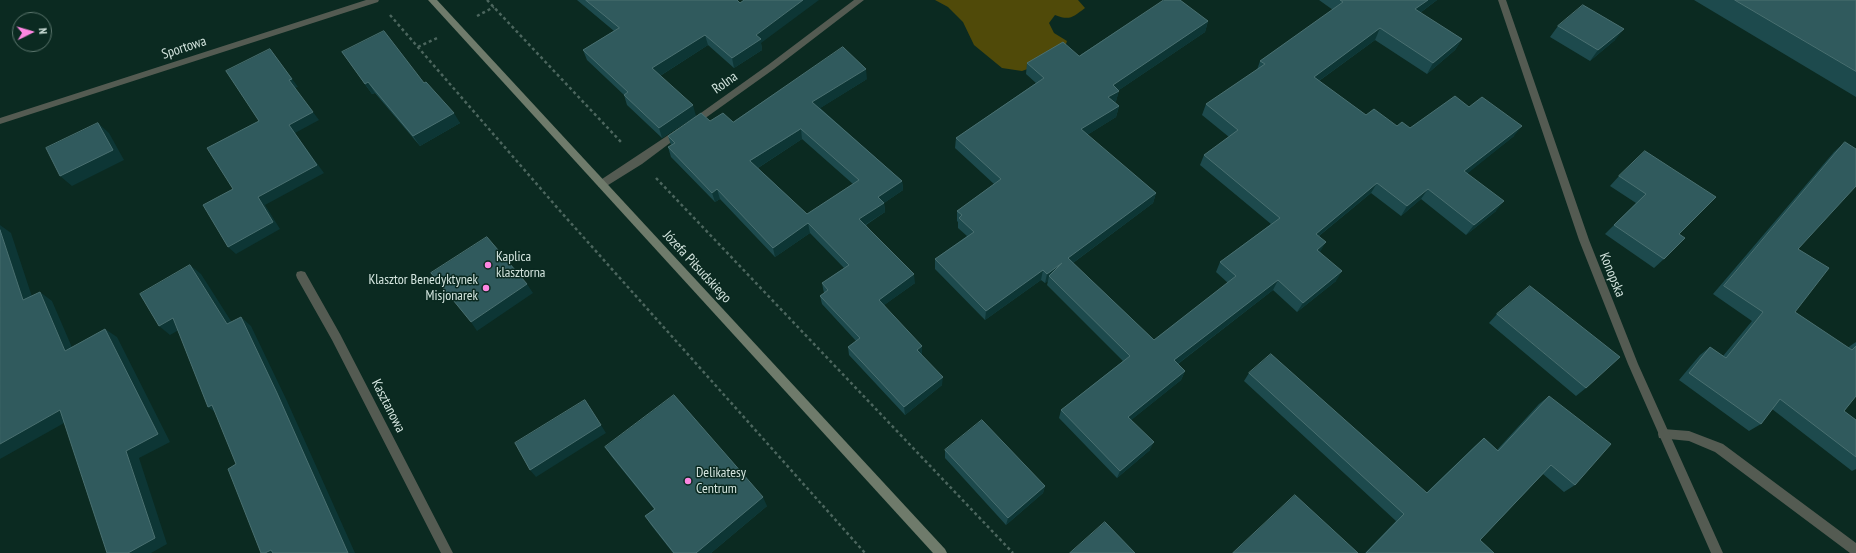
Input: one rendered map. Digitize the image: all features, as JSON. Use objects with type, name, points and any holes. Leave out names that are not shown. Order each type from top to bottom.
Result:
[{"type":"main road","name":"Józefa Piłsudskiego","points":[[432,0],[941,553]]},
{"type":"street","name":"Sportowa","points":[[0,121],[375,0]]},
{"type":"street","name":"Rolna","points":[[602,184],[639,161],[771,67],[860,0]]},
{"type":"street","name":"Konopska","points":[[1502,0],[1584,240],[1632,364],[1717,553]]},
{"type":"street","name":"Kasztanowa","points":[[301,275],[336,337],[447,553]]},
{"type":"street","points":[[1663,434],[1689,436],[1719,448],[1856,550]]},
{"type":"path","points":[[487,0],[1013,553]]},
{"type":"path","points":[[385,10],[566,218],[865,553]]},
{"type":"shaded area","points":[[935,0],[1078,0],[1085,8],[1068,18],[1055,15],[1049,23],[1054,33],[1067,41],[1064,50],[1041,64],[1022,71],[1002,68],[974,45],[963,22],[948,7]]},
{"type":"building","points":[[586,0],[737,0],[740,3],[744,0],[803,0],[756,35],[761,39],[732,58],[705,35],[652,68],[693,105],[659,128],[624,95],[628,92],[583,50],[619,28]]},
{"type":"building","points":[[1164,0],[1180,0],[1208,21],[1113,85],[1119,91],[1108,97],[1119,106],[1081,129],[1156,193],[1068,258],[1154,340],[1236,276],[1220,262],[1280,218],[1204,155],[1238,130],[1206,104],[1265,64],[1260,61],[1343,2],[1340,0],[1428,0],[1415,9],[1462,39],[1433,63],[1380,28],[1314,77],[1366,115],[1374,109],[1397,126],[1402,122],[1410,128],[1455,96],[1469,107],[1482,97],[1522,126],[1464,171],[1504,201],[1474,225],[1428,189],[1407,206],[1377,183],[1316,234],[1326,242],[1317,250],[1342,271],[1303,303],[1278,280],[1174,360],[1185,371],[1128,417],[1154,442],[1120,471],[1061,410],[1130,356],[1049,276],[1062,263],[1047,274],[1043,270],[986,311],[935,259],[974,232],[959,218],[962,215],[957,211],[1001,179],[956,138],[1044,78],[1027,63],[1063,42],[1079,56]]},
{"type":"building","points":[[1735,0],[1856,0],[1856,71]]},
{"type":"building","points":[[1583,5],[1624,29],[1598,50],[1558,26]]},
{"type":"building","points":[[384,31],[424,83],[426,82],[454,113],[413,136],[368,82],[365,84],[342,52]]},
{"type":"building","points":[[843,47],[866,69],[812,102],[902,181],[878,197],[884,203],[859,219],[914,274],[879,300],[922,346],[917,350],[943,377],[904,407],[848,347],[860,338],[820,296],[828,290],[822,283],[849,265],[808,223],[773,248],[717,189],[712,193],[668,147],[675,143],[668,136],[701,113],[710,121],[723,113],[733,122]],"holes":[[[801,129],[859,180],[807,214],[750,161]]]},
{"type":"building","points":[[270,49],[292,79],[289,80],[313,112],[289,125],[317,165],[258,197],[273,222],[228,247],[203,205],[233,189],[207,148],[259,121],[226,71]]},
{"type":"building","points":[[98,123],[113,150],[60,176],[46,148]]},
{"type":"building","points":[[1845,142],[1856,149],[1856,186],[1798,249],[1829,268],[1795,312],[1852,350],[1856,346],[1856,396],[1844,411],[1856,420],[1856,457],[1780,399],[1761,424],[1689,373],[1710,347],[1726,358],[1763,312],[1724,286]]},
{"type":"building","points":[[1645,151],[1716,197],[1679,234],[1685,238],[1664,259],[1614,225],[1646,194],[1619,176]]},
{"type":"building","points":[[0,230],[23,300],[40,292],[65,351],[105,329],[158,434],[126,451],[155,538],[128,553],[107,553],[60,410],[0,444]]},
{"type":"building","name":"Klasztor Benedyktynek Misjonarek","points":[[487,237],[527,284],[471,322],[431,273]]},
{"type":"building","points":[[190,265],[227,324],[241,317],[277,393],[348,553],[273,553],[271,550],[261,553],[228,469],[236,464],[212,405],[208,407],[173,318],[159,326],[140,294]]},
{"type":"building","points":[[1530,286],[1620,357],[1586,388],[1497,314]]},
{"type":"building","points":[[1271,354],[1427,493],[1484,438],[1498,451],[1549,396],[1611,444],[1575,485],[1551,465],[1480,540],[1494,553],[1366,553],[1404,514],[1249,373]]},
{"type":"building","name":"Delikatesy Centrum","points":[[674,395],[763,497],[696,553],[674,553],[645,516],[655,509],[605,447]]},
{"type":"building","points":[[585,400],[601,425],[530,470],[515,443]]},
{"type":"building","points":[[982,420],[1045,486],[1008,518],[945,450]]},
{"type":"building","points":[[1295,495],[1358,553],[1233,553]]},
{"type":"building","points":[[1105,522],[1135,553],[1070,553]]},
{"type":"place","name":"Kaplica klasztorna","points":[[488,265]]},
{"type":"place","name":"Klasztor Benedyktynek Misjonarek","points":[[486,288]]},
{"type":"place","name":"Delikatesy Centrum","points":[[688,481]]}]
